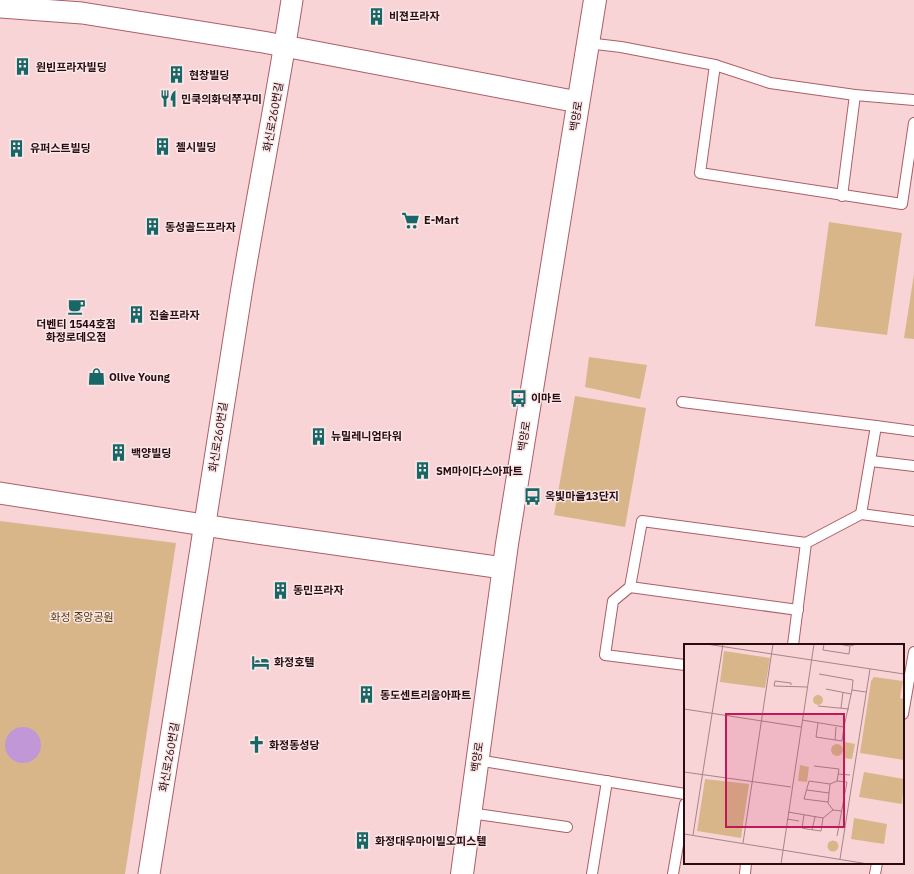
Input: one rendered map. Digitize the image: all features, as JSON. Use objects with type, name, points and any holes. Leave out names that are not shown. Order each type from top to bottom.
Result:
[{"type":"street","name":"화신로260번길","points":[[149,874],[175,719],[241,291],[286,46],[292,0]]},
{"type":"street","name":"백양로","points":[[462,874],[503,568],[595,0]]},
{"type":"street","points":[[0,7],[82,14],[286,46],[578,102]]},
{"type":"street","points":[[0,493],[204,525],[503,568]]},
{"type":"lane","points":[[587,43],[621,47],[715,65],[770,83],[855,95],[914,100]]},
{"type":"lane","points":[[715,65],[700,173],[902,204],[914,123]]},
{"type":"lane","points":[[842,196],[855,95]]},
{"type":"lane","points":[[682,402],[914,431]]},
{"type":"lane","points":[[861,514],[876,426]]},
{"type":"lane","points":[[871,461],[914,466]]},
{"type":"lane","points":[[684,665],[605,655],[613,601],[630,588],[642,521],[806,543],[861,514],[914,521]]},
{"type":"lane","points":[[793,644],[806,543]]},
{"type":"lane","points":[[630,588],[798,610]]},
{"type":"lane","points":[[904,708],[914,652]]},
{"type":"lane","points":[[477,760],[684,794]]},
{"type":"lane","points":[[592,874],[607,781]]},
{"type":"lane","points":[[674,874],[684,810]]},
{"type":"lane","points":[[470,813],[567,827]]},
{"type":"lane","points":[[744,874],[746,864]]},
{"type":"lane","points":[[876,874],[877,864]]},
{"type":"green space","points":[[829,222],[902,233],[887,335],[815,326]]},
{"type":"green space","points":[[914,274],[914,339],[904,338]]},
{"type":"green space","points":[[589,357],[647,365],[640,399],[585,387]]},
{"type":"green space","points":[[575,396],[646,408],[625,527],[554,515]]},
{"type":"green space","name":"화정 중앙공원","points":[[0,521],[176,543],[125,874],[0,874]]},
{"type":"shaded area","points":[[23,727],[36,732],[41,745],[36,758],[23,763],[10,758],[5,745],[10,732]]},
{"type":"place","name":"비젼프라자","points":[[376,16]]},
{"type":"place","name":"원빈프라자빌딩","points":[[23,67]]},
{"type":"place","name":"현창빌딩","points":[[176,75]]},
{"type":"place","name":"민쿡의화덕쭈꾸미","points":[[168,99]]},
{"type":"place","name":"첼시빌딩","points":[[163,147]]},
{"type":"place","name":"유퍼스트빌딩","points":[[17,148]]},
{"type":"place","name":"E-Mart","points":[[411,220]]},
{"type":"place","name":"동성골드프라자","points":[[152,227]]},
{"type":"place","name":"더벤티 1544호점 화정로데오점","points":[[76,306]]},
{"type":"place","name":"진솔프라자","points":[[136,315]]},
{"type":"place","name":"Olive Young","points":[[96,377]]},
{"type":"place","name":"이마트","points":[[518,398]]},
{"type":"place","name":"뉴밀레니엄타워","points":[[318,436]]},
{"type":"place","name":"백양빌딩","points":[[118,453]]},
{"type":"place","name":"SM마이다스아파트","points":[[423,471]]},
{"type":"place","name":"옥빛마을13단지","points":[[532,496]]},
{"type":"place","name":"동민프라자","points":[[280,590]]},
{"type":"place","name":"화정호텔","points":[[261,662]]},
{"type":"place","name":"동도센트리움아파트","points":[[367,695]]},
{"type":"place","name":"화정동성당","points":[[256,745]]},
{"type":"place","name":"화정대우마이빌오피스텔","points":[[362,841]]}]
